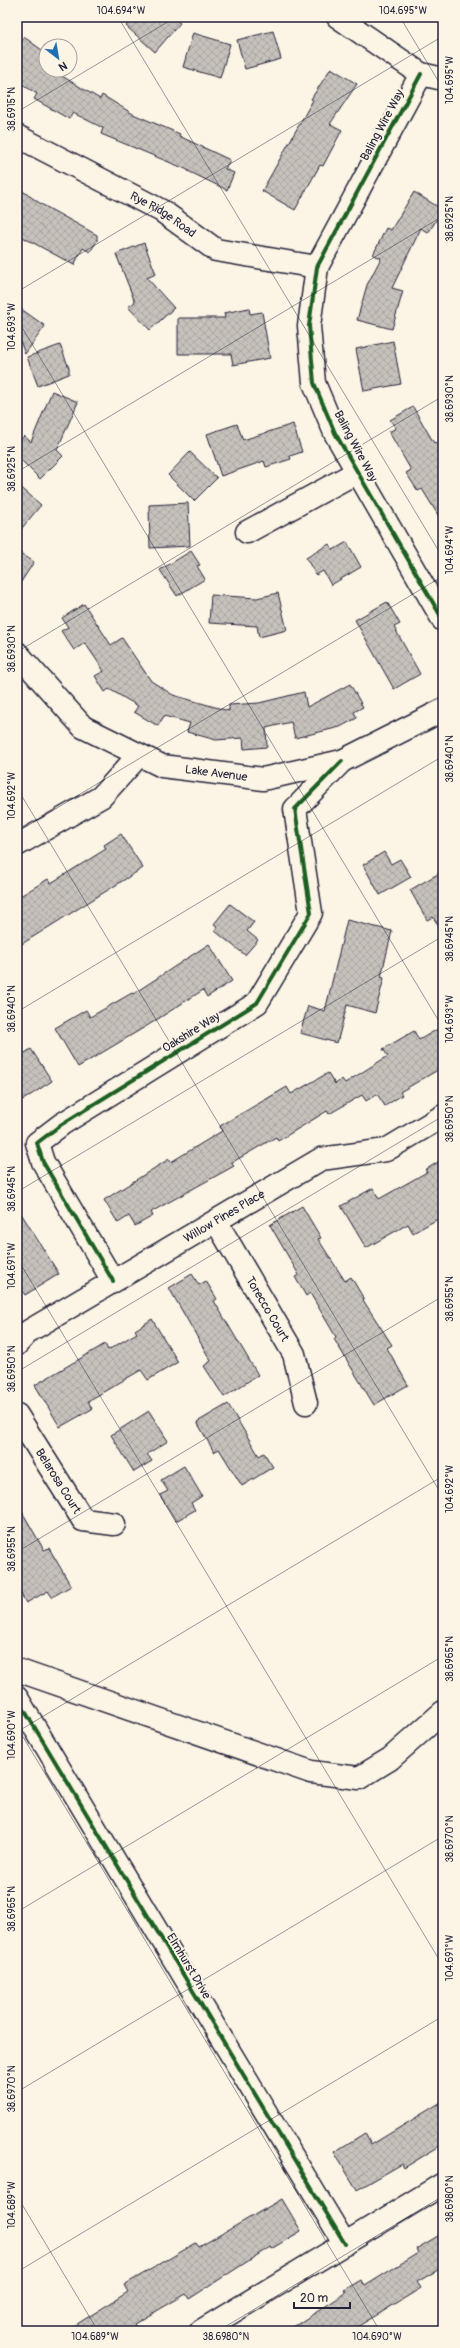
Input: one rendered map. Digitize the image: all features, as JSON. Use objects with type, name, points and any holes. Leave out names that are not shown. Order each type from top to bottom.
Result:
[{"type":"street","points":[[338,17],[421,74],[443,79]]},
{"type":"street","name":"Baling Wire Way","points":[[421,74],[317,267],[309,326],[314,383],[335,433],[443,620]]},
{"type":"street","name":"Rye Ridge Road","points":[[17,136],[162,211],[216,250],[317,267]]},
{"type":"street","points":[[247,532],[357,472]]},
{"type":"street","name":"Lake Avenue","points":[[17,654],[83,727],[162,766],[263,779],[342,761],[443,710]]},
{"type":"street","points":[[17,845],[101,797],[139,755]]},
{"type":"street","name":"Oakshire Way","points":[[113,1281],[43,1162],[37,1143],[62,1124],[257,1003],[311,913],[295,809],[342,761]]},
{"type":"street","name":"Willow Pines Place","points":[[17,1344],[29,1331],[321,1159],[386,1150],[443,1116]]},
{"type":"street","name":"Torecco Court","points":[[216,1221],[294,1354],[306,1403]]},
{"type":"street","name":"Belarosa Court","points":[[17,1415],[83,1520],[114,1524]]},
{"type":"street","points":[[17,1670],[312,1772],[359,1778],[390,1759],[443,1712]]},
{"type":"street","name":"Elmhurst Drive","points":[[17,1698],[345,2244]]},
{"type":"street","points":[[201,2331],[443,2184]]},
{"type":"building","points":[[134,17],[173,17],[180,23],[155,52],[126,26]]},
{"type":"building","points":[[273,31],[281,59],[245,69],[237,40]]},
{"type":"building","points":[[193,33],[230,44],[220,78],[183,67]]},
{"type":"building","points":[[24,37],[38,47],[38,78],[65,78],[100,99],[102,95],[133,114],[180,134],[179,136],[230,160],[225,169],[234,173],[227,190],[188,170],[101,134],[103,128],[73,113],[69,119],[34,99],[37,94],[17,81],[17,47]]},
{"type":"building","points":[[331,68],[357,84],[330,124],[342,130],[323,166],[320,165],[295,210],[262,191],[313,100],[311,99]]},
{"type":"building","points":[[17,187],[41,204],[97,235],[97,241],[90,252],[83,248],[74,265],[17,234]]},
{"type":"building","points":[[414,192],[443,210],[428,233],[421,228],[392,288],[403,291],[392,329],[357,320],[367,285],[381,258],[373,255],[386,228],[391,230]]},
{"type":"building","points":[[144,243],[156,274],[147,278],[174,308],[150,330],[128,307],[135,302],[116,254]]},
{"type":"building","points":[[17,306],[45,326],[25,354],[17,333]]},
{"type":"building","points":[[249,308],[250,314],[262,312],[270,358],[233,365],[231,354],[178,354],[178,318],[225,318],[224,313]]},
{"type":"building","points":[[393,341],[401,384],[364,391],[356,349]]},
{"type":"building","points":[[60,345],[69,368],[69,374],[38,386],[27,357]]},
{"type":"building","points":[[52,391],[78,402],[57,450],[63,456],[40,479],[17,456],[17,444],[24,436],[31,442]]},
{"type":"building","points":[[413,407],[434,443],[436,442],[443,453],[443,523],[422,489],[418,491],[406,473],[411,470],[389,432],[396,428],[390,420]]},
{"type":"building","points":[[237,424],[243,440],[293,424],[302,452],[290,456],[291,459],[266,467],[264,461],[221,476],[207,434]]},
{"type":"building","points":[[190,452],[217,478],[194,501],[168,475]]},
{"type":"building","points":[[17,484],[41,505],[17,534]]},
{"type":"building","points":[[188,503],[190,546],[150,548],[149,505]]},
{"type":"building","points":[[347,542],[361,567],[331,585],[323,571],[316,575],[306,558],[329,544],[333,550]]},
{"type":"building","points":[[17,551],[34,562],[17,588]]},
{"type":"building","points":[[191,551],[200,565],[197,566],[205,579],[177,596],[160,570]]},
{"type":"building","points":[[278,593],[287,630],[259,637],[257,626],[209,623],[211,595],[257,598]]},
{"type":"building","points":[[387,602],[400,624],[394,627],[420,674],[394,689],[355,620]]},
{"type":"building","points":[[84,604],[111,645],[122,638],[151,681],[173,695],[229,711],[229,705],[259,703],[304,692],[307,707],[350,684],[363,707],[354,712],[357,718],[340,727],[295,738],[291,722],[266,728],[267,747],[244,749],[243,738],[216,740],[187,732],[190,723],[164,716],[158,726],[134,712],[138,706],[109,689],[105,692],[95,676],[104,671],[85,643],[74,650],[61,631],[68,627],[62,618]]},
{"type":"building","points":[[121,834],[143,868],[17,947],[17,898],[48,879],[51,883],[106,849],[104,845]]},
{"type":"building","points":[[384,852],[391,864],[400,859],[411,877],[380,895],[363,865]]},
{"type":"building","points":[[443,871],[443,933],[433,917],[427,920],[410,890]]},
{"type":"building","points":[[230,904],[254,922],[247,931],[258,940],[245,955],[215,931],[218,927],[214,924]]},
{"type":"building","points":[[347,920],[392,931],[381,977],[384,978],[375,1013],[347,1005],[337,1043],[300,1033],[308,1006],[325,1011]]},
{"type":"building","points":[[209,944],[232,981],[207,997],[203,990],[78,1067],[55,1028],[86,1010],[90,1017],[132,993],[133,994]]},
{"type":"building","points":[[443,1026],[443,1067],[400,1092],[402,1095],[385,1106],[377,1094],[366,1101],[362,1095],[329,1114],[327,1111],[278,1141],[276,1137],[231,1163],[234,1166],[151,1212],[153,1216],[135,1226],[129,1216],[118,1223],[104,1200],[169,1159],[171,1162],[222,1131],[220,1126],[287,1087],[291,1094],[328,1073],[335,1084],[342,1079],[345,1083],[388,1056],[383,1049],[414,1031],[419,1040]]},
{"type":"building","points":[[31,1049],[52,1081],[23,1100],[17,1091],[17,1058]]},
{"type":"building","points":[[443,1159],[443,1216],[413,1233],[408,1224],[366,1248],[341,1206],[373,1188],[379,1199],[427,1172],[425,1170]]},
{"type":"building","points":[[302,1206],[321,1238],[318,1239],[345,1281],[351,1277],[364,1299],[363,1300],[392,1345],[387,1348],[408,1385],[374,1405],[334,1339],[336,1337],[310,1293],[306,1296],[295,1277],[299,1275],[270,1225]]},
{"type":"building","points":[[17,1207],[59,1274],[25,1295],[17,1282]]},
{"type":"building","points":[[192,1274],[199,1285],[206,1281],[217,1299],[214,1301],[258,1375],[224,1397],[204,1366],[211,1361],[169,1288]]},
{"type":"building","points":[[152,1319],[178,1362],[148,1380],[141,1370],[88,1401],[92,1409],[60,1427],[35,1385],[105,1344],[108,1350],[137,1333],[135,1330]]},
{"type":"building","points":[[228,1404],[259,1456],[264,1453],[273,1467],[242,1486],[219,1449],[214,1452],[197,1422]]},
{"type":"building","points":[[149,1411],[168,1441],[147,1454],[152,1461],[134,1472],[111,1435]]},
{"type":"building","points":[[184,1466],[202,1496],[191,1503],[195,1510],[176,1521],[160,1495],[168,1491],[161,1480]]},
{"type":"building","points":[[17,1503],[44,1550],[49,1548],[71,1586],[52,1597],[48,1591],[26,1603],[17,1587]]},
{"type":"building","points":[[443,2101],[443,2144],[404,2168],[402,2164],[357,2190],[334,2152],[365,2133],[371,2145]]},
{"type":"building","points":[[282,2199],[301,2231],[271,2249],[270,2247],[189,2299],[186,2294],[134,2324],[139,2331],[66,2331],[128,2292],[124,2285],[196,2243],[199,2247]]},
{"type":"building","points":[[443,2233],[443,2267],[417,2282],[421,2288],[350,2331],[287,2331],[346,2293],[344,2290],[361,2280],[365,2286],[418,2253],[416,2249]]},
{"type":"cycle path","points":[[421,74],[317,267],[309,326],[314,383],[335,433],[443,620]]},
{"type":"cycle path","points":[[113,1281],[43,1162],[37,1143],[62,1124],[257,1003],[311,913],[295,809],[342,761]]},
{"type":"cycle path","points":[[17,1698],[345,2244]]}]
